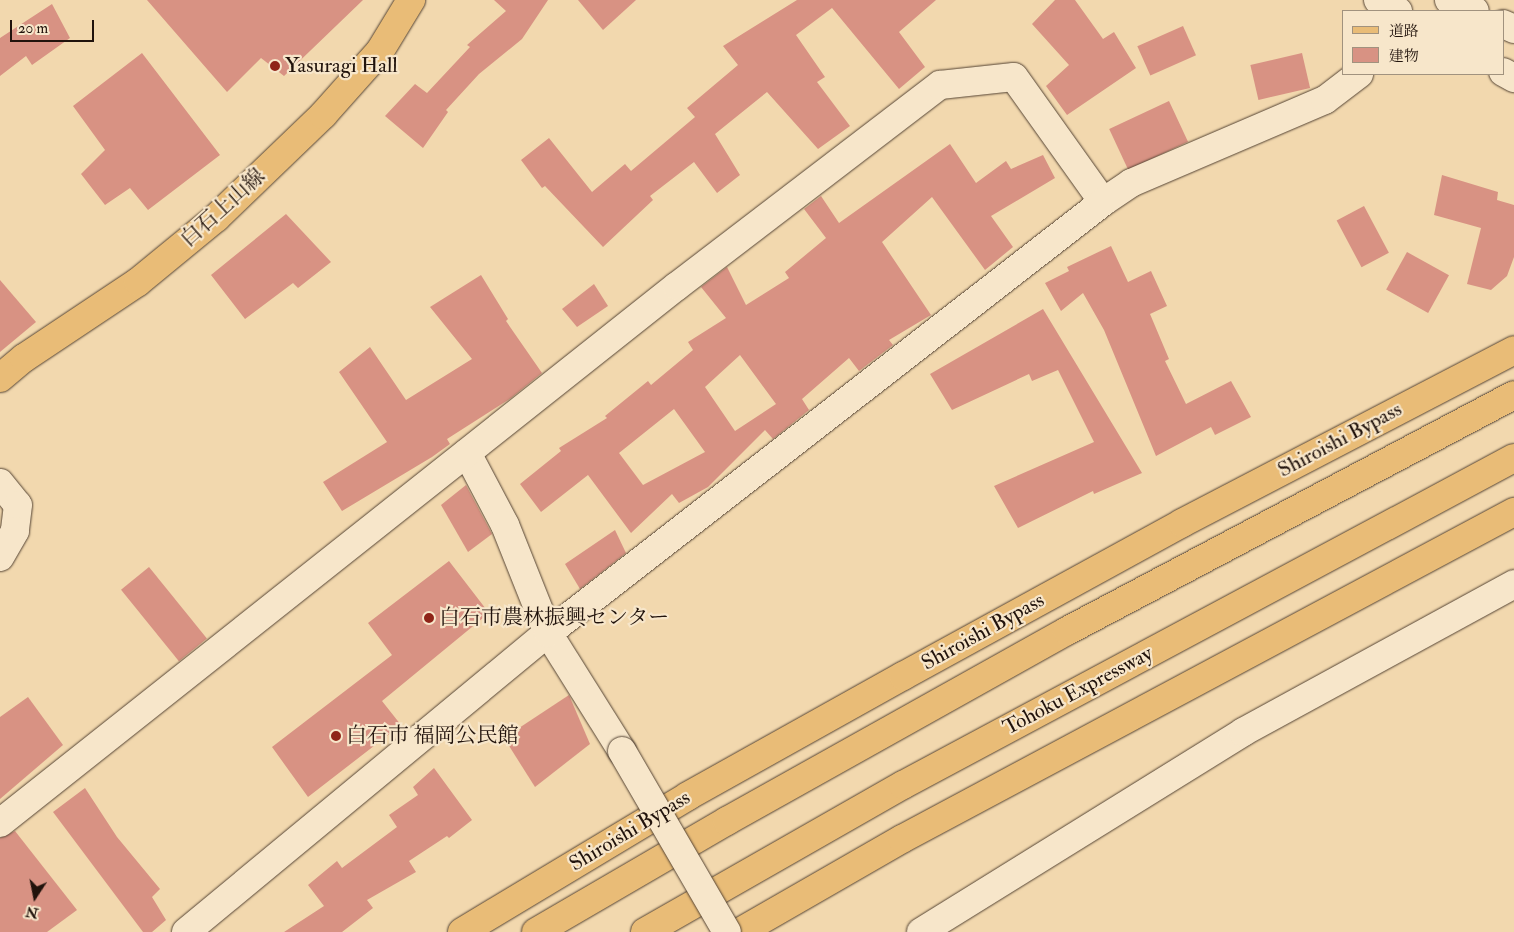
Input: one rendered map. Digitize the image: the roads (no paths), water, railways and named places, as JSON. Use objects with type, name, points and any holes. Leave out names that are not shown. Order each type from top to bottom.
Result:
[{"type":"main road","name":"白石上山線","points":[[0,378],[24,358],[138,282],[216,218],[323,115],[380,51],[411,0]]},
{"type":"main road","name":"Shiroishi Bypass","points":[[462,932],[688,796],[904,676],[1182,523],[1514,350]]},
{"type":"main road","name":"Shiroishi Bypass","points":[[536,932],[1067,631],[1514,395]]},
{"type":"main road","name":"Tohoku Expressway","points":[[645,932],[903,785],[1514,458]]},
{"type":"main road","points":[[740,932],[902,839],[1514,512]]},
{"type":"street","points":[[1378,0],[1396,10]]},
{"type":"street","points":[[1449,0],[1473,10]]},
{"type":"street","points":[[186,932],[548,633],[1103,202],[1130,183],[1325,100],[1357,75]]},
{"type":"street","points":[[0,823],[677,286],[940,84],[1014,77],[1103,202]]},
{"type":"street","points":[[468,453],[506,525],[548,633],[622,750],[727,932]]},
{"type":"street","points":[[0,483],[18,505],[16,531],[0,557]]},
{"type":"street","points":[[921,932],[1244,732],[1514,584]]},
{"type":"place","name":"Yasuragi Hall","points":[[275,66]]},
{"type":"place","name":"白石市農林振興センター","points":[[429,618]]},
{"type":"place","name":"白石市 福岡公民館","points":[[336,736]]}]
